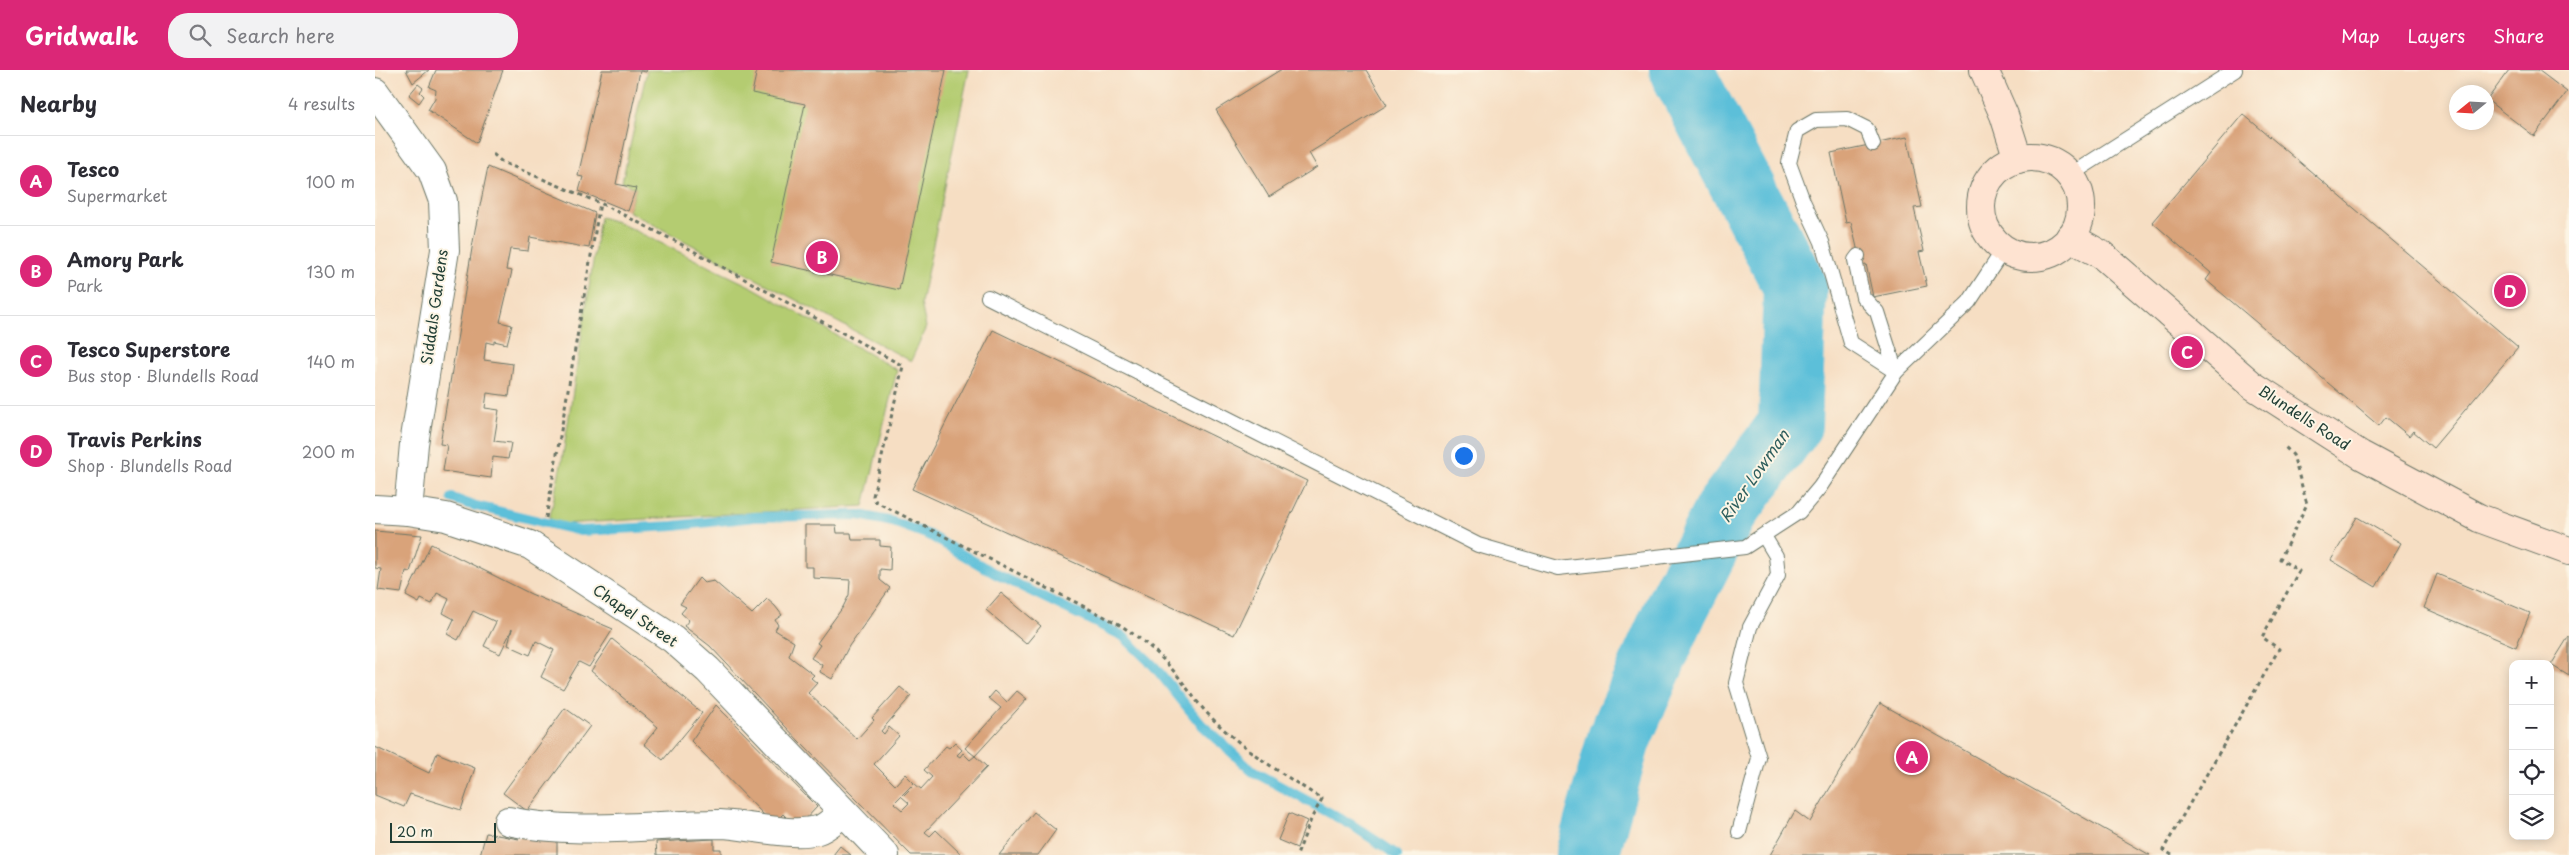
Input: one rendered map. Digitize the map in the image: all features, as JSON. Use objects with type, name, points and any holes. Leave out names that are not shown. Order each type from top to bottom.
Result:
[{"type":"street","points":[[1984,70],[2003,115],[2018,159]]},
{"type":"street","name":"Siddals Gardens","points":[[375,92],[432,171],[443,201],[445,250],[415,444],[408,510]]},
{"type":"street","points":[[2018,159],[2045,159],[2061,167],[2070,175],[2080,196],[2081,211],[2077,228],[2063,246],[2048,254],[2031,257],[2013,254],[2004,249],[1991,237],[1983,222],[1981,201],[1987,185],[2003,166],[2018,159]]},
{"type":"street","name":"Blundells Road","points":[[2070,237],[2102,255],[2252,385],[2361,455],[2427,492],[2479,518],[2569,551]]},
{"type":"street","name":"Chapel Street","points":[[375,509],[408,510],[446,517],[530,546],[673,639],[708,670],[885,855]]},
{"type":"street","points":[[508,821],[532,826],[569,828],[722,824],[776,831],[819,830],[843,813]]},
{"type":"lane","points":[[2070,175],[2235,70]]},
{"type":"lane","points":[[1873,144],[1867,129],[1847,119],[1816,120],[1797,131],[1789,164],[1803,201],[1822,242],[1851,343],[1896,372]]},
{"type":"lane","points":[[988,297],[1478,545],[1558,568],[1619,563],[1745,547],[1799,512],[1820,487],[1896,372],[1969,302],[2004,249]]},
{"type":"lane","points":[[1859,256],[1855,260],[1863,297],[1877,312],[1896,372]]},
{"type":"lane","points":[[1739,832],[1759,758],[1736,683],[1750,627],[1778,575],[1776,556],[1763,536]]},
{"type":"path","points":[[493,154],[502,162],[599,203],[677,242],[903,366],[873,496],[876,502],[1117,623],[1139,638],[1170,666],[1205,711],[1235,740],[1266,764],[1322,799],[1312,817],[1297,855]]},
{"type":"path","points":[[546,518],[599,203]]},
{"type":"path","points":[[2172,855],[2163,850],[2279,649],[2262,637],[2299,571],[2280,558],[2307,504],[2293,455],[2276,439],[2291,409]]},
{"type":"green space","points":[[647,70],[969,70],[921,303],[926,327],[911,361],[628,211],[636,188],[622,182]]},
{"type":"green space","points":[[600,217],[617,222],[754,288],[897,370],[864,506],[561,524],[549,521],[563,455]]},
{"type":"building","points":[[406,70],[429,70],[413,83]]},
{"type":"building","points":[[436,70],[503,70],[477,143],[428,110],[435,98],[436,90],[429,87]]},
{"type":"building","points":[[602,70],[647,70],[646,72],[640,71],[616,184],[636,188],[628,211],[579,191],[583,177],[578,176]]},
{"type":"building","points":[[757,70],[946,70],[899,290],[771,262],[805,104],[752,93]]},
{"type":"building","points":[[1280,70],[1366,70],[1387,105],[1309,153],[1317,167],[1269,197],[1216,110]]},
{"type":"building","points":[[2509,70],[2538,70],[2567,92],[2534,136],[2494,105],[2494,90]]},
{"type":"building","points":[[418,84],[423,88],[420,92],[424,96],[419,103],[409,95]]},
{"type":"building","points":[[2243,114],[2518,347],[2433,448],[2413,431],[2409,436],[2386,417],[2379,426],[2206,280],[2211,273],[2152,222]]},
{"type":"building","points":[[1907,137],[1922,207],[1914,208],[1924,251],[1919,252],[1927,286],[1873,297],[1866,264],[1861,265],[1851,222],[1846,223],[1831,153]]},
{"type":"building","points":[[488,167],[595,213],[589,248],[530,237],[528,251],[510,249],[506,270],[512,271],[500,322],[512,325],[507,344],[494,341],[494,344],[486,342],[484,360],[513,364],[509,396],[487,393],[485,408],[499,410],[494,441],[511,443],[508,459],[493,457],[491,478],[443,471],[447,445],[440,444],[475,230]]},
{"type":"building","points":[[993,330],[1307,481],[1234,635],[912,489]]},
{"type":"building","points":[[2357,517],[2401,543],[2376,587],[2331,560]]},
{"type":"building","points":[[805,525],[836,525],[837,533],[851,533],[852,540],[880,540],[880,546],[891,547],[890,570],[880,569],[880,580],[890,588],[849,646],[832,679],[820,672],[822,665],[811,658],[820,645],[817,643],[843,607],[849,595],[850,580],[813,578],[813,567],[805,567]]},
{"type":"building","points":[[375,531],[422,535],[410,572],[406,571],[401,593],[378,590],[381,569],[375,568]]},
{"type":"building","points":[[431,544],[531,594],[613,629],[589,667],[579,662],[563,689],[541,677],[554,650],[536,641],[530,655],[508,645],[512,629],[500,654],[484,646],[496,622],[473,611],[458,640],[447,634],[454,619],[443,613],[449,599],[437,593],[432,604],[421,599],[419,603],[406,596]]},
{"type":"building","points":[[2437,574],[2530,613],[2516,647],[2424,608]]},
{"type":"building","points":[[699,578],[704,583],[714,581],[752,614],[767,599],[775,606],[782,615],[775,620],[778,625],[775,630],[794,642],[789,656],[814,675],[811,678],[817,683],[808,693],[857,739],[874,720],[872,718],[900,687],[911,696],[881,731],[884,734],[889,727],[899,736],[874,764],[895,785],[905,774],[914,783],[894,803],[902,810],[909,803],[902,797],[915,784],[921,789],[932,777],[924,770],[946,746],[949,748],[955,742],[962,750],[957,755],[960,757],[963,753],[970,760],[975,756],[987,767],[925,832],[930,836],[936,830],[962,855],[911,855],[799,741],[710,646],[684,626],[689,620],[681,613],[686,607],[680,604]]},
{"type":"building","points":[[1001,593],[1041,626],[1026,644],[986,610]]},
{"type":"building","points":[[2569,636],[2569,676],[2554,667],[2554,660]]},
{"type":"building","points":[[612,639],[702,713],[663,760],[644,744],[658,727],[591,671]]},
{"type":"building","points":[[995,691],[1007,702],[1017,691],[1027,699],[975,756],[965,748],[1001,708],[989,698]]},
{"type":"building","points":[[1880,703],[2150,855],[1770,855],[1795,811],[1810,822]]},
{"type":"building","points":[[716,705],[817,807],[801,824],[795,826],[783,814],[773,824],[691,741]]},
{"type":"building","points":[[565,708],[590,726],[527,811],[503,793]]},
{"type":"building","points":[[375,747],[429,773],[437,753],[475,768],[461,810],[410,794],[404,807],[375,795]]},
{"type":"building","points":[[1034,812],[1056,830],[1038,855],[999,855]]},
{"type":"building","points":[[1289,813],[1307,821],[1297,848],[1278,840]]},
{"type":"building","points":[[486,833],[519,839],[519,834],[557,836],[557,855],[480,855]]},
{"type":"building","points":[[714,839],[714,849],[721,849],[721,855],[657,855],[656,842]]},
{"type":"building","points":[[840,846],[851,855],[833,855]]},
{"type":"waterway","name":"River Lowman","points":[[1587,855],[1619,739],[1677,607],[1725,512],[1790,425],[1795,286],[1681,70]]},
{"type":"waterway","points":[[452,498],[468,504],[580,531],[674,526],[754,517],[859,515],[893,522],[929,535],[994,573],[1123,636],[1154,666],[1201,724],[1252,771],[1352,825],[1397,855]]},
{"type":"place","name":"Amory Park","points":[[822,257]]},
{"type":"place","name":"Travis Perkins","points":[[2510,291]]},
{"type":"place","name":"Tesco Superstore","points":[[2187,352]]},
{"type":"place","name":"Tesco","points":[[1912,757]]}]
